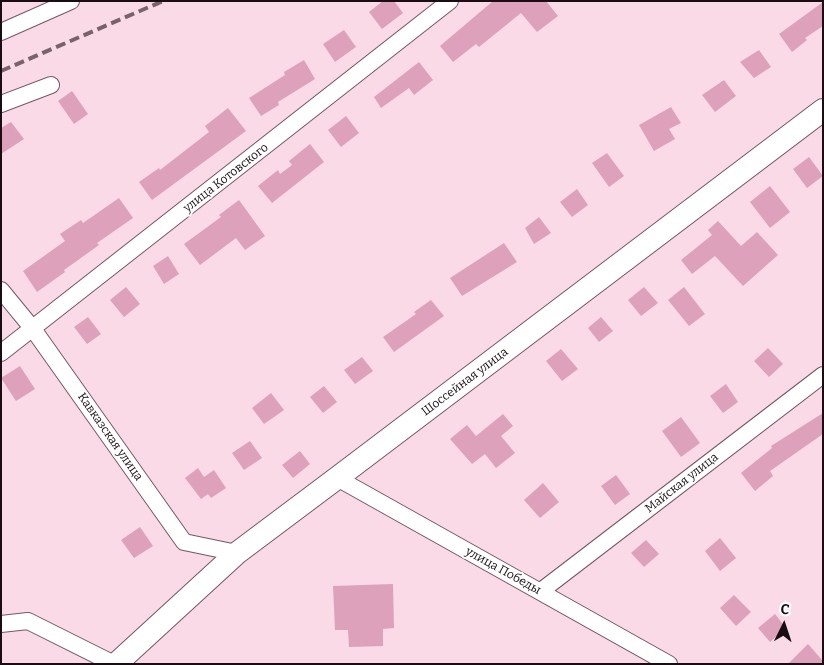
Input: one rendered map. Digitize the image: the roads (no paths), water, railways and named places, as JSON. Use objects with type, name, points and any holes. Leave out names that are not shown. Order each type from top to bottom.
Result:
[{"type":"main road","name":"Шоссейная улица","points":[[115,664],[237,553],[823,110]]},
{"type":"street","points":[[1,32],[71,1]]},
{"type":"street","name":"улица Котовского","points":[[1,353],[450,1]]},
{"type":"street","points":[[1,104],[51,85]]},
{"type":"street","name":"Кавказская улица","points":[[1,290],[33,329],[184,542],[237,553]]},
{"type":"street","name":"Майская улица","points":[[541,591],[823,375]]},
{"type":"street","name":"улица Победы","points":[[338,478],[669,664]]},
{"type":"street","points":[[1,624],[28,621],[115,664]]},
{"type":"railway","points":[[1,71],[163,1]]}]
